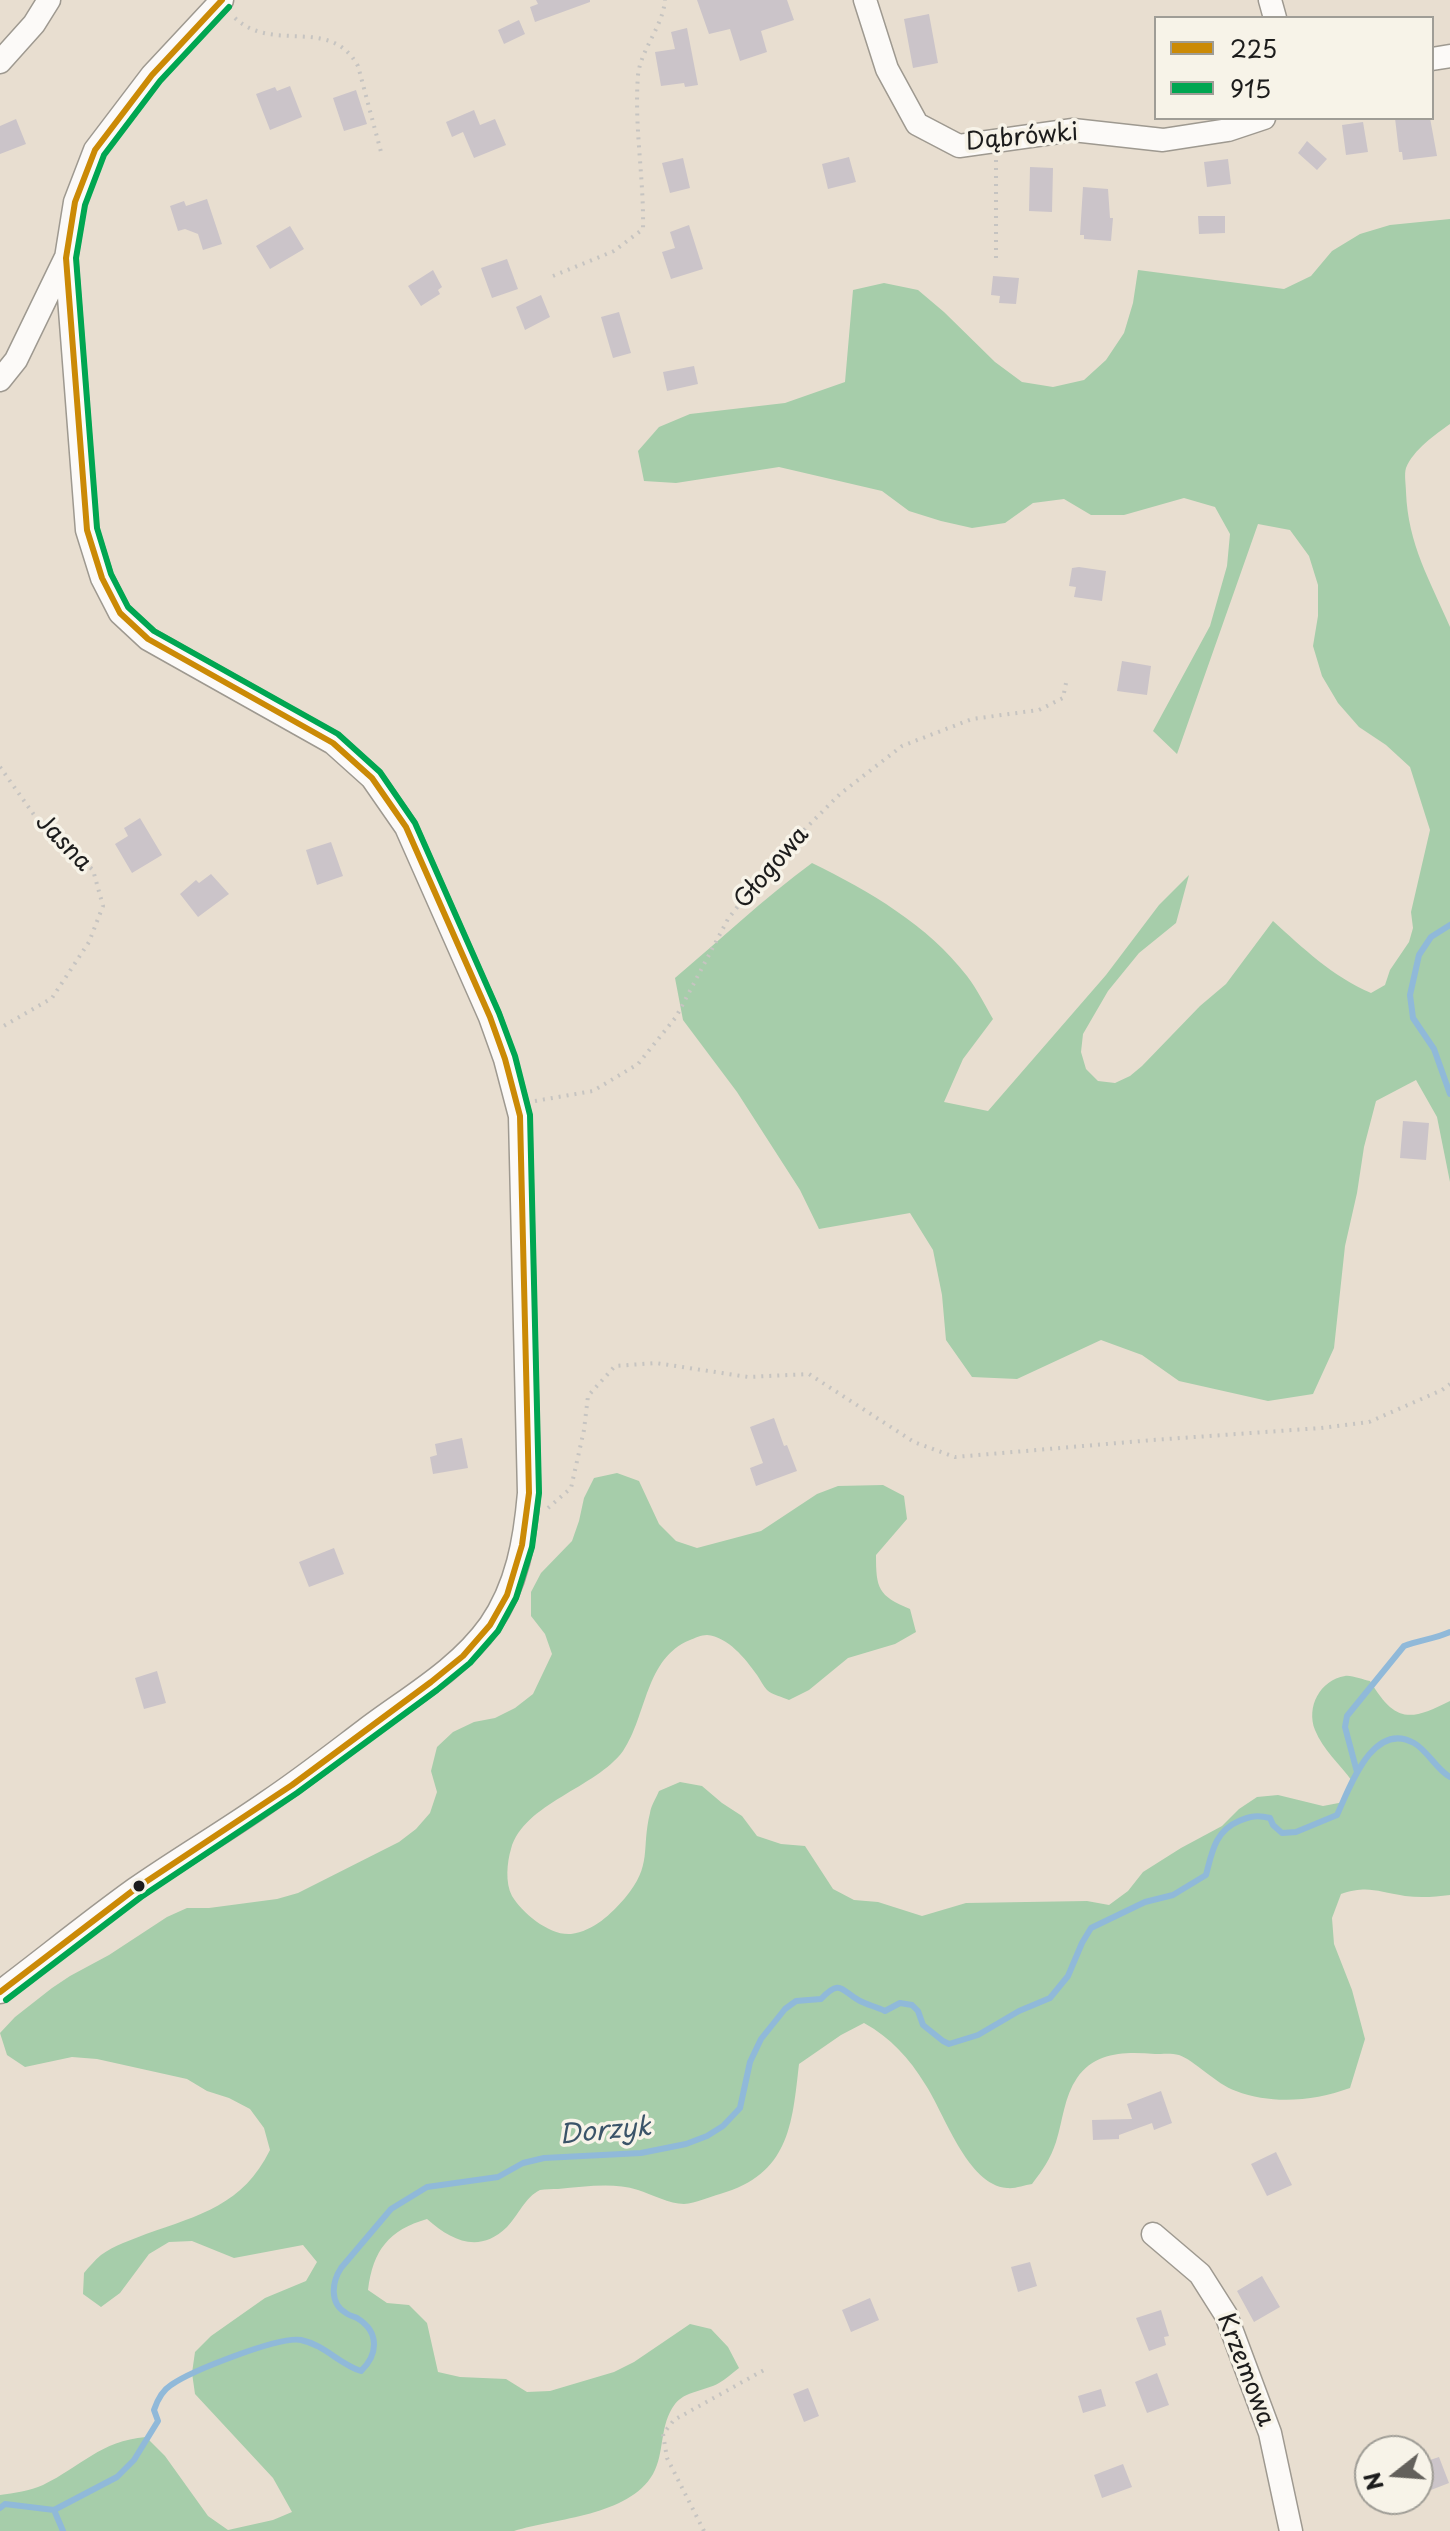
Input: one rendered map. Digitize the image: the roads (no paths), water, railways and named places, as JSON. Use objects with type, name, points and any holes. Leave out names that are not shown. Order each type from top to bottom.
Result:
[{"type":"street","points":[[0,62],[34,24],[49,0]]},
{"type":"street","points":[[0,1992],[135,1889],[305,1775],[439,1676],[490,1625],[520,1562],[526,1527],[529,1493],[518,1110],[490,1017],[406,827],[372,778],[333,743],[148,639],[120,613],[102,578],[87,530],[66,258],[75,202],[95,150],[152,75],[222,0]]},
{"type":"street","name":"Dąbrówki","points":[[865,0],[887,69],[917,124],[959,146],[1073,130],[1163,140],[1228,130],[1258,120]]},
{"type":"street","points":[[0,380],[16,360],[66,258]]},
{"type":"street","name":"Krzemowa","points":[[1153,2234],[1200,2274],[1226,2315],[1270,2433],[1291,2531]]},
{"type":"waterway","points":[[1450,925],[1431,937],[1419,955],[1410,995],[1413,1018],[1434,1049],[1450,1094]]},
{"type":"waterway","points":[[1357,1772],[1345,1727],[1347,1716],[1404,1646],[1450,1632]]},
{"type":"waterway","name":"Dorzyk","points":[[0,2508],[5,2504],[54,2510],[117,2477],[134,2460],[158,2421],[154,2410],[165,2390],[181,2379],[235,2356],[274,2343],[301,2340],[361,2371],[371,2358],[373,2337],[364,2324],[337,2304],[334,2292],[336,2280],[341,2268],[391,2209],[427,2187],[498,2177],[523,2163],[544,2158],[641,2153],[686,2144],[707,2136],[723,2126],[740,2108],[750,2062],[761,2039],[785,2009],[796,2001],[821,1999],[833,1989],[841,1988],[860,2001],[885,2011],[900,2003],[912,2005],[923,2025],[949,2044],[978,2035],[1019,2011],[1050,1998],[1068,1976],[1091,1928],[1145,1902],[1173,1895],[1206,1875],[1216,1843],[1231,1825],[1262,1816],[1270,1818],[1282,1833],[1296,1832],[1337,1815],[1365,1760],[1375,1748],[1399,1738],[1414,1743],[1450,1777]]},
{"type":"waterway","points":[[54,2510],[63,2531]]}]
